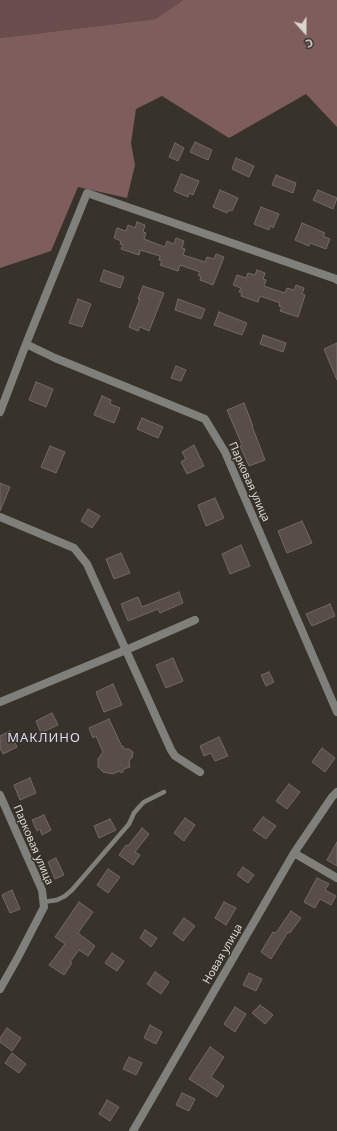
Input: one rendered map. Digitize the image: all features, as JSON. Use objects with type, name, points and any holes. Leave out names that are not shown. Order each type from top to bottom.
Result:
[{"type":"street","points":[[0,412],[87,193],[337,279]]},
{"type":"street","name":"Парковая улица","points":[[26,344],[55,358],[205,419],[225,452],[337,712]]},
{"type":"street","points":[[0,518],[74,548],[87,564],[171,750],[175,756],[200,772]]},
{"type":"street","points":[[0,702],[195,620]]},
{"type":"street","name":"Новая улица","points":[[134,1131],[294,853],[332,797],[337,792]]},
{"type":"street","name":"Парковая улица","points":[[0,795],[42,890],[44,907],[0,989]]},
{"type":"street","points":[[294,853],[337,878]]},
{"type":"lane","points":[[43,902],[57,900],[72,890],[130,824],[134,813],[140,806],[144,802],[164,792]]},
{"type":"shaded area","points":[[0,0],[183,0],[157,19],[0,38]]},
{"type":"shaded area","points":[[183,0],[337,0],[337,127],[306,94],[229,138],[162,96],[136,109],[131,143],[135,165],[127,198],[78,187],[51,251],[0,268],[0,38],[156,19]]},
{"type":"building","points":[[195,142],[212,150],[208,160],[190,152]]},
{"type":"building","points":[[175,143],[184,148],[178,161],[169,157]]},
{"type":"building","points":[[236,158],[254,166],[249,177],[232,169]]},
{"type":"building","points":[[181,174],[199,181],[193,195],[189,193],[188,197],[174,191]]},
{"type":"building","points":[[276,175],[296,183],[293,193],[272,185]]},
{"type":"building","points":[[220,190],[238,198],[232,211],[229,210],[227,213],[213,207]]},
{"type":"building","points":[[318,190],[337,198],[333,209],[313,200]]},
{"type":"building","points":[[261,207],[279,214],[273,228],[270,226],[269,230],[254,224]]},
{"type":"building","points":[[137,222],[145,225],[143,232],[146,233],[144,239],[165,247],[167,241],[174,244],[176,238],[184,241],[182,248],[185,249],[183,255],[205,262],[207,257],[214,259],[216,254],[224,257],[213,285],[200,280],[201,277],[198,275],[200,272],[180,265],[178,271],[160,265],[162,261],[159,260],[160,256],[140,250],[139,255],[121,249],[123,245],[120,244],[121,241],[114,238],[117,228],[126,231],[128,225],[135,228]]},
{"type":"building","points":[[302,223],[325,233],[323,236],[330,239],[326,249],[310,243],[309,246],[295,240]]},
{"type":"building","points":[[104,270],[124,277],[120,288],[100,281]]},
{"type":"building","points":[[257,270],[265,273],[263,279],[266,280],[264,286],[285,293],[287,288],[294,290],[296,285],[304,288],[302,294],[305,295],[298,317],[280,311],[282,307],[279,306],[280,303],[260,296],[258,302],[241,296],[242,293],[239,292],[241,288],[233,285],[237,275],[246,278],[248,273],[255,275]]},
{"type":"building","points":[[143,286],[164,293],[149,331],[140,327],[138,331],[129,327],[140,299],[138,299]]},
{"type":"building","points":[[78,299],[91,304],[82,327],[69,323]]},
{"type":"building","points":[[178,299],[205,309],[201,319],[175,310]]},
{"type":"building","points":[[219,312],[247,323],[242,335],[214,325]]},
{"type":"building","points":[[263,335],[286,343],[283,352],[260,344]]},
{"type":"building","points":[[337,343],[337,380],[324,349]]},
{"type":"building","points":[[176,366],[186,370],[181,381],[171,378]]},
{"type":"building","points":[[36,382],[53,389],[46,407],[29,400]]},
{"type":"building","points":[[102,396],[111,400],[110,404],[120,408],[114,423],[94,415]]},
{"type":"building","points":[[244,403],[265,460],[249,466],[227,410]]},
{"type":"building","points":[[142,418],[163,427],[158,438],[137,429]]},
{"type":"building","points":[[194,445],[204,466],[187,474],[181,462],[186,459],[182,452]]},
{"type":"building","points":[[50,446],[65,452],[56,473],[41,467]]},
{"type":"building","points":[[0,483],[10,487],[0,511]]},
{"type":"building","points":[[215,498],[224,518],[206,526],[198,505]]},
{"type":"building","points":[[88,509],[100,516],[92,528],[81,521]]},
{"type":"building","points":[[302,521],[312,543],[287,553],[278,531]]},
{"type":"building","points":[[241,545],[250,566],[230,574],[222,554]]},
{"type":"building","points":[[121,553],[130,573],[114,579],[106,559]]},
{"type":"building","points":[[179,592],[183,603],[160,613],[158,609],[128,621],[121,604],[138,597],[142,607]]},
{"type":"building","points":[[330,604],[335,616],[312,626],[306,614]]},
{"type":"building","points":[[173,658],[183,681],[166,688],[156,665]]},
{"type":"building","points":[[269,672],[274,682],[266,686],[261,675]]},
{"type":"building","points":[[113,684],[122,705],[104,712],[96,692]]},
{"type":"building","points":[[52,713],[58,725],[41,733],[36,721]]},
{"type":"building","points":[[109,719],[122,747],[123,746],[124,749],[129,749],[133,752],[132,758],[129,760],[130,767],[124,769],[122,773],[119,771],[113,774],[103,772],[98,767],[98,759],[103,752],[96,736],[93,738],[89,728]]},
{"type":"building","points":[[10,731],[17,747],[3,754],[0,748],[0,736]]},
{"type":"building","points":[[219,737],[228,756],[215,761],[211,753],[204,756],[200,746]]},
{"type":"building","points":[[322,748],[335,758],[325,772],[312,762]]},
{"type":"building","points":[[30,778],[36,793],[20,800],[14,785]]},
{"type":"building","points":[[289,784],[300,792],[287,809],[276,801]]},
{"type":"building","points":[[44,815],[51,830],[42,835],[40,829],[37,831],[32,820]]},
{"type":"building","points":[[263,817],[276,826],[266,839],[253,830]]},
{"type":"building","points":[[185,818],[195,825],[184,841],[174,833]]},
{"type":"building","points":[[110,819],[116,830],[99,838],[94,826]]},
{"type":"building","points":[[142,828],[149,834],[135,852],[140,855],[133,865],[119,855]]},
{"type":"building","points":[[337,842],[337,866],[327,860]]},
{"type":"building","points":[[56,858],[64,875],[55,879],[48,862]]},
{"type":"building","points":[[243,867],[254,875],[248,883],[237,875]]},
{"type":"building","points":[[108,869],[120,877],[108,893],[97,885]]},
{"type":"building","points":[[317,878],[329,884],[325,890],[336,896],[331,905],[320,899],[315,908],[304,902]]},
{"type":"building","points":[[12,890],[20,909],[10,913],[2,895]]},
{"type":"building","points":[[79,902],[93,912],[78,933],[95,946],[88,956],[79,950],[70,962],[72,963],[64,975],[49,965],[65,944],[55,937]]},
{"type":"building","points":[[224,902],[236,908],[226,925],[215,918]]},
{"type":"building","points":[[291,911],[301,918],[290,933],[288,932],[271,959],[261,952],[273,932],[276,933]]},
{"type":"building","points":[[184,918],[195,926],[183,941],[173,933]]},
{"type":"building","points":[[145,930],[157,938],[151,947],[140,938]]},
{"type":"building","points":[[112,953],[124,961],[117,971],[105,963]]},
{"type":"building","points":[[155,972],[169,982],[161,994],[147,984]]},
{"type":"building","points":[[249,973],[262,979],[256,991],[243,985]]},
{"type":"building","points":[[260,1005],[273,1015],[265,1024],[252,1013]]},
{"type":"building","points":[[235,1007],[246,1014],[235,1032],[224,1024]]},
{"type":"building","points":[[150,1025],[162,1032],[156,1044],[144,1038]]},
{"type":"building","points":[[7,1028],[21,1038],[12,1051],[0,1042],[0,1038]]},
{"type":"building","points":[[210,1047],[224,1057],[211,1077],[224,1086],[217,1097],[189,1079]]},
{"type":"building","points":[[12,1053],[26,1064],[19,1073],[5,1063]]},
{"type":"building","points":[[129,1057],[142,1063],[136,1075],[123,1069]]},
{"type":"building","points":[[182,1093],[195,1099],[189,1111],[176,1105]]},
{"type":"building","points":[[107,1100],[119,1107],[110,1121],[99,1114]]},
{"type":"district","name":"МАКЛИНО","points":[[44,738]]}]
